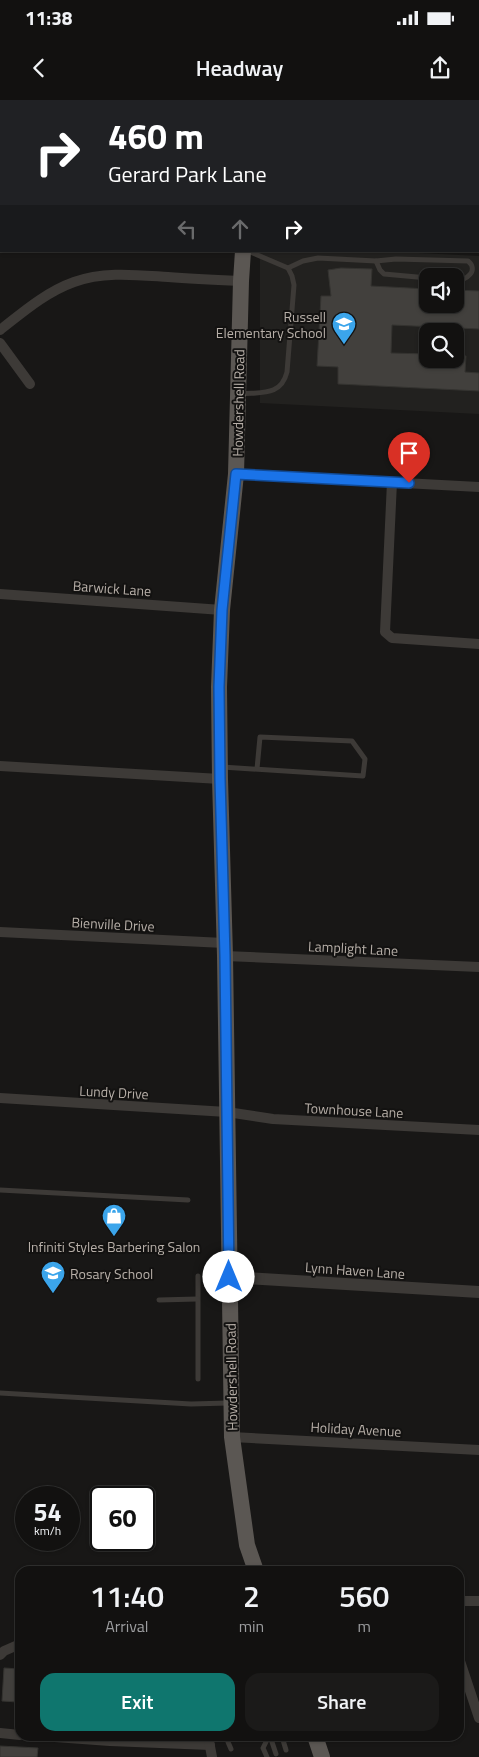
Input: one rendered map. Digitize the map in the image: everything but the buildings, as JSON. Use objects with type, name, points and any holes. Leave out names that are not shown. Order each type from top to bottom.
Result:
[{"type":"main road","name":"Howdershell Road","points":[[243,252],[236,474],[222,610],[219,687],[219,773],[225,950],[232,1437],[250,1566]]},
{"type":"main road","points":[[317,1741],[322,1757]]},
{"type":"street","points":[[0,330],[44,297],[73,282],[90,278],[109,275],[138,275],[241,282]]},
{"type":"street","points":[[0,343],[30,384]]},
{"type":"street","points":[[236,474],[479,487]]},
{"type":"street","points":[[392,482],[385,632],[392,638],[479,644]]},
{"type":"street","name":"Barwick Lane","points":[[0,594],[222,610]]},
{"type":"street","points":[[0,766],[219,773]]},
{"type":"street","name":"Bienville Drive","points":[[0,932],[225,950]]},
{"type":"street","name":"Lamplight Lane","points":[[225,950],[479,967]]},
{"type":"street","name":"Lundy Drive","points":[[0,1098],[227,1112]]},
{"type":"street","name":"Townhouse Lane","points":[[227,1112],[273,1119],[479,1130]]},
{"type":"street","name":"Lynn Haven Lane","points":[[229,1277],[479,1292]]},
{"type":"street","name":"Holiday Avenue","points":[[232,1437],[479,1450]]},
{"type":"street","points":[[464,1601],[479,1601]]},
{"type":"street","points":[[0,1655],[15,1646]]},
{"type":"street","points":[[464,1673],[479,1718]]},
{"type":"street","points":[[0,1733],[15,1734]]},
{"type":"street","points":[[105,1741],[164,1741]]},
{"type":"street","points":[[209,1741],[212,1757]]},
{"type":"lane","points":[[238,394],[278,389],[284,382],[287,372],[294,284],[288,268],[250,252]]},
{"type":"lane","points":[[288,268],[303,261],[318,258],[376,261],[396,259],[468,261],[475,268],[471,277],[464,280]]},
{"type":"lane","points":[[376,261],[384,274],[419,277]]},
{"type":"lane","points":[[472,264],[479,262]]},
{"type":"lane","points":[[219,773],[257,769],[363,776],[365,759],[352,741],[260,737],[257,769]]},
{"type":"lane","points":[[0,1190],[188,1200]]},
{"type":"lane","points":[[198,1276],[198,1379]]},
{"type":"lane","points":[[159,1300],[197,1299]]},
{"type":"lane","points":[[0,1393],[181,1404],[231,1403]]},
{"type":"lane","points":[[228,1741],[231,1749]]},
{"type":"lane","points":[[267,1741],[263,1748],[267,1757]]},
{"type":"lane","points":[[272,1741],[276,1754]]},
{"type":"lane","points":[[283,1741],[286,1750]]},
{"type":"shaded area","name":"Russell Elementary School","points":[[260,252],[399,252],[479,256],[479,414],[260,403]]},
{"type":"place","name":"Russell Elementary School","points":[[344,345]]},
{"type":"place","name":"Infiniti Styles Barbering Salon","points":[[114,1237]]},
{"type":"place","name":"Rosary School","points":[[53,1294]]},
{"type":"route","points":[[229,1277],[219,687],[222,610],[236,474],[409,483]]}]
